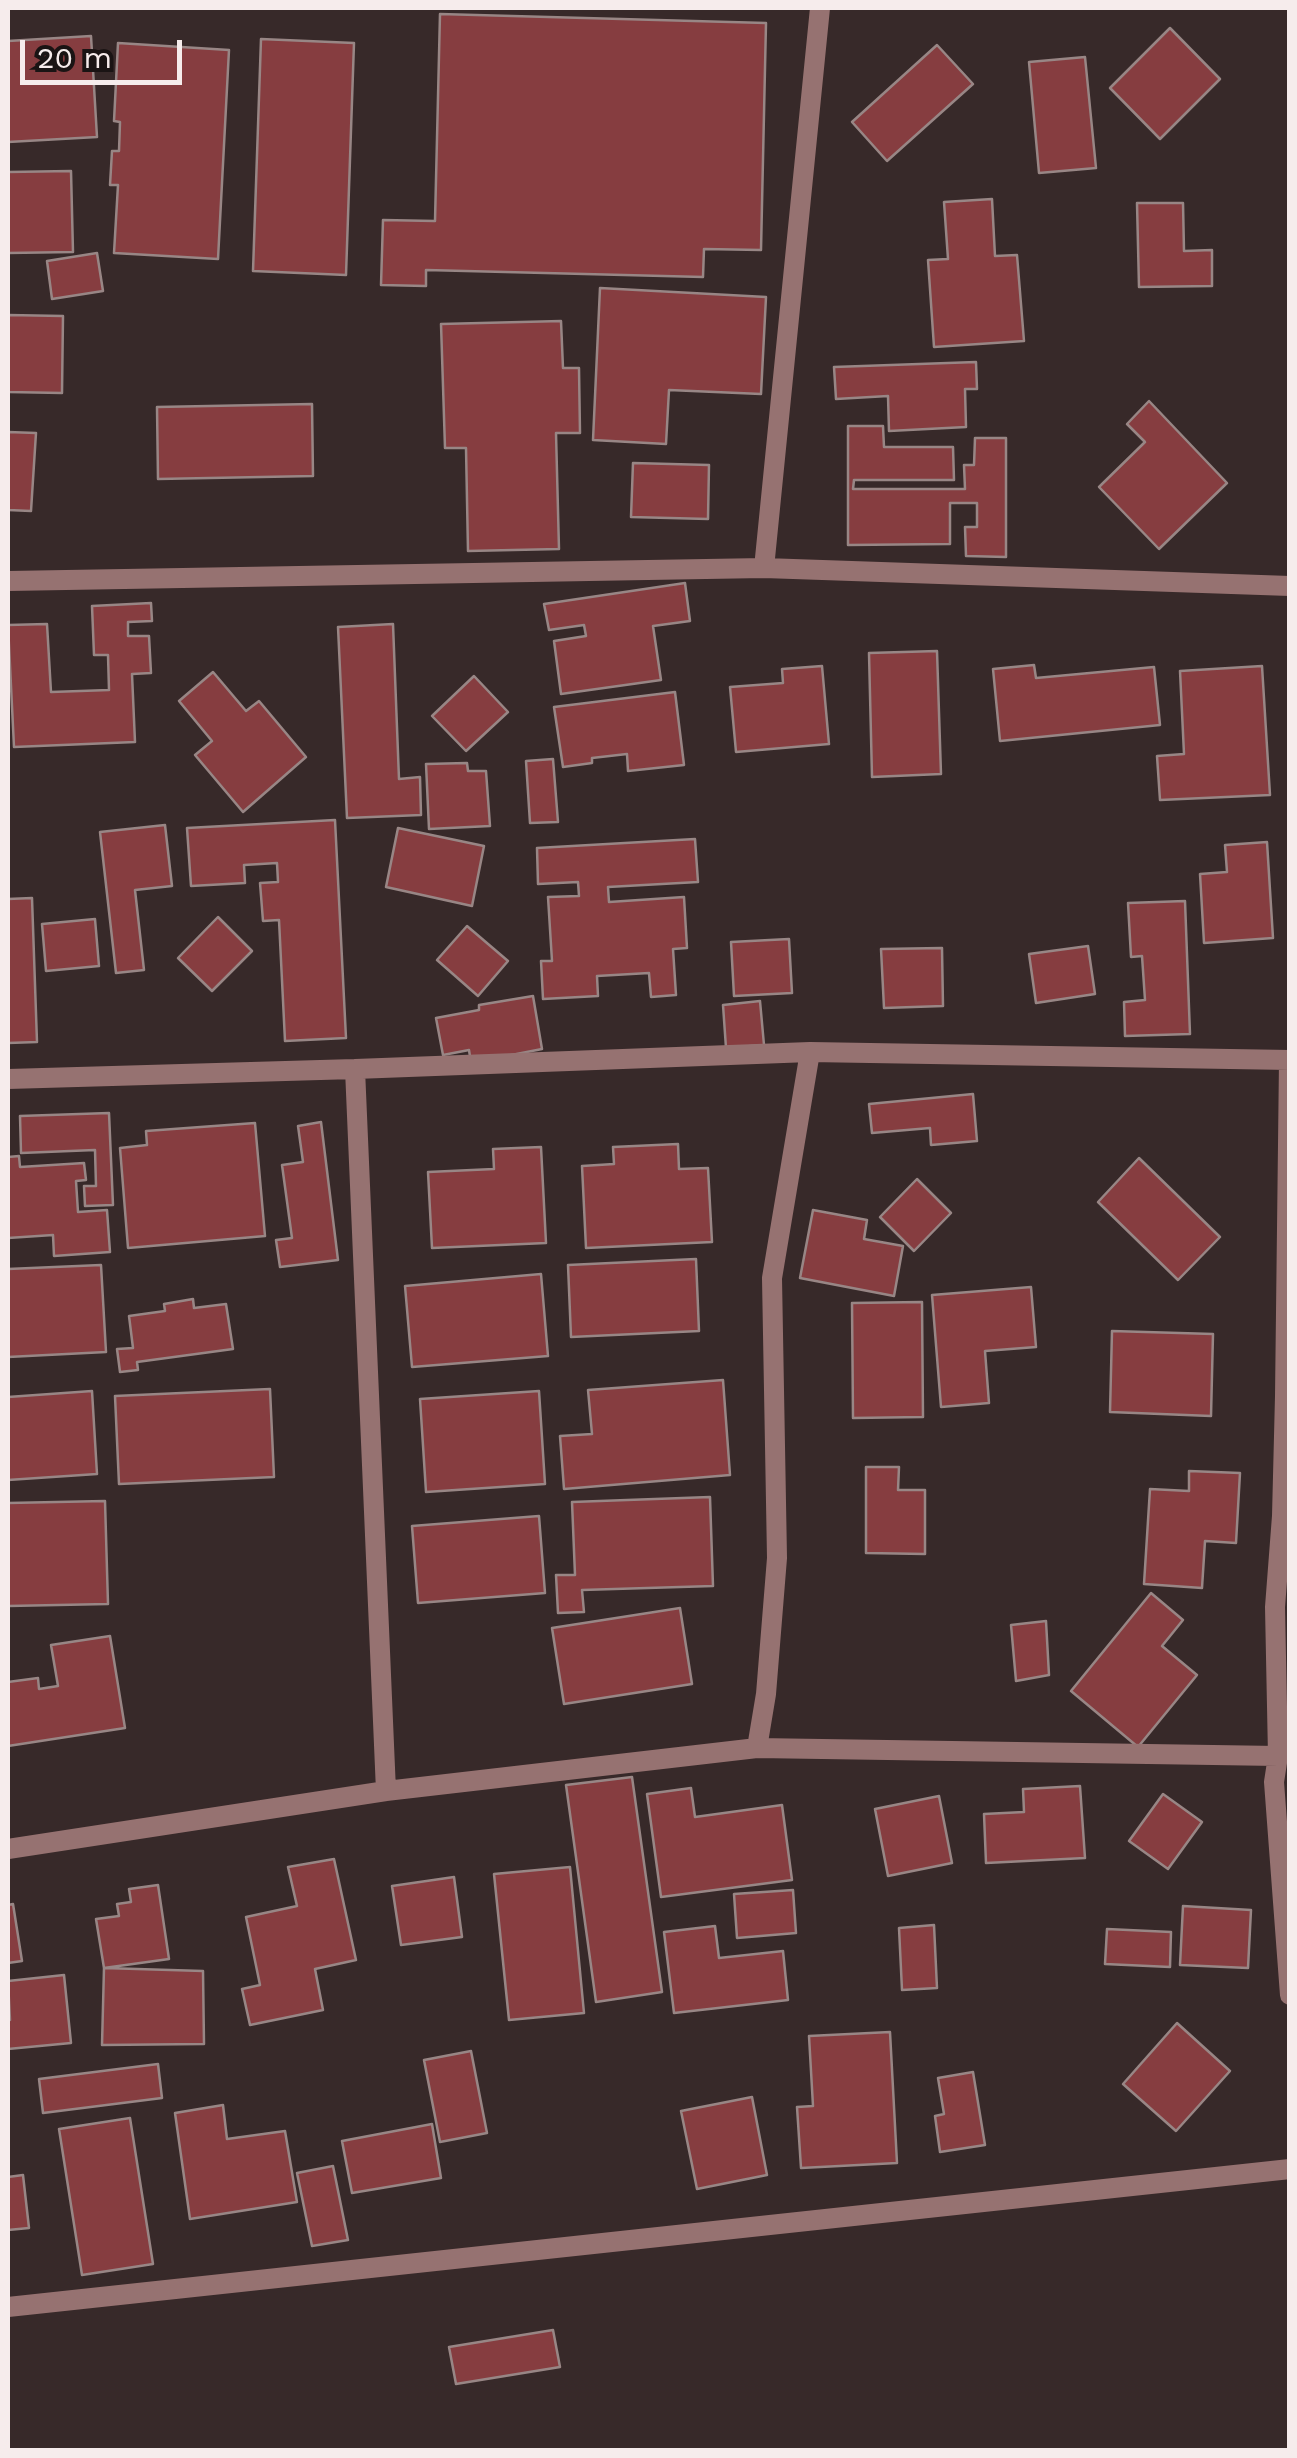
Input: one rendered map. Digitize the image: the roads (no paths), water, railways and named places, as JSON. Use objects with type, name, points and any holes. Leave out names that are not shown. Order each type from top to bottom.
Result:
[{"type":"street","points":[[764,568],[820,8]]},
{"type":"street","points":[[8,581],[764,568],[1290,586]]},
{"type":"street","points":[[757,1748],[766,1694],[777,1558],[772,1278],[810,1052]]},
{"type":"street","points":[[8,1079],[810,1052],[1289,1060],[1283,1456],[1275,1607],[1278,1756],[1274,1782],[1290,1995]]},
{"type":"street","points":[[355,1069],[386,1792]]},
{"type":"street","points":[[8,1849],[386,1792],[757,1748],[1278,1756]]},
{"type":"street","points":[[8,2307],[1290,2168]]}]
